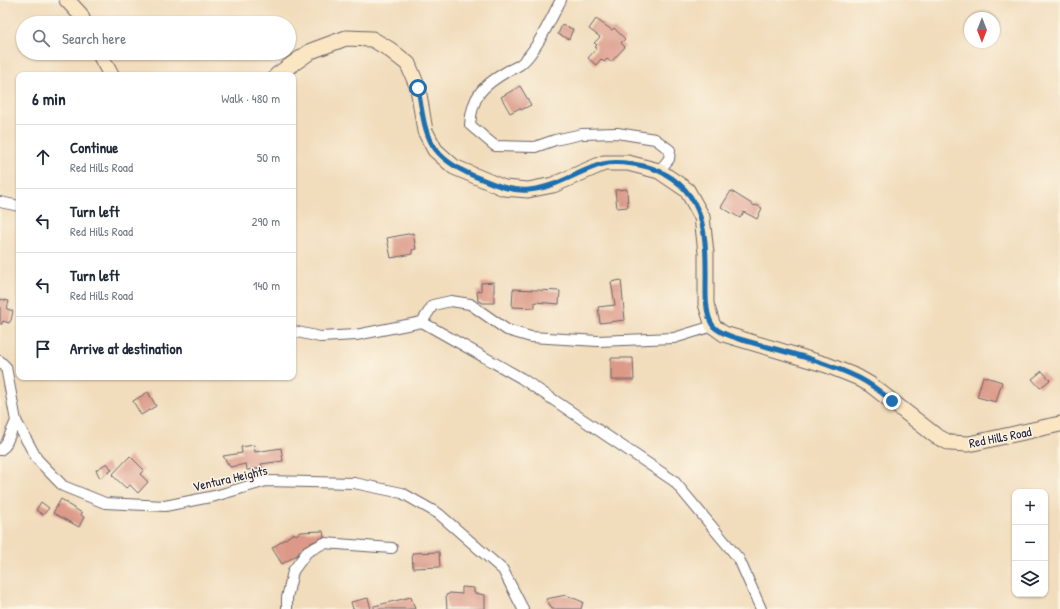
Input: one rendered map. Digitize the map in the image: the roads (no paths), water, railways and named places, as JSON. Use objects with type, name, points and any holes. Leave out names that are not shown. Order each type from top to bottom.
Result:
[{"type":"main road","points":[[68,0],[81,16]]},
{"type":"main road","points":[[281,72],[311,51],[346,38],[372,39],[389,49],[408,64],[418,88],[425,131],[435,150],[454,167],[504,188],[528,190],[553,185],[604,163],[628,163],[659,171],[687,190],[702,217],[706,253],[706,304],[713,326]]},
{"type":"main road","points":[[102,60],[109,72]]},
{"type":"main road","name":"Red Hills Road","points":[[713,326],[724,334],[827,365],[857,377],[871,385],[936,436],[950,443],[969,444],[1060,424]]},
{"type":"street","points":[[561,0],[540,39],[522,63],[490,82],[478,93],[471,111],[470,125],[495,146],[535,147],[554,140],[582,134],[617,133],[654,139],[670,150],[669,159],[659,171]]},
{"type":"street","points":[[0,202],[16,205]]},
{"type":"street","points":[[422,322],[433,304],[451,301],[470,304],[506,330],[531,337],[598,341],[674,338],[713,326]]},
{"type":"street","points":[[296,332],[320,337],[356,335],[422,322],[521,378],[674,481],[739,559],[761,609]]},
{"type":"street","name":"Ventura Heights","points":[[0,362],[6,368],[16,421],[37,459],[63,486],[105,503],[165,506],[215,496],[266,481],[354,483],[402,494],[439,514],[503,570],[523,609]]},
{"type":"street","points":[[0,450],[5,446],[16,421]]},
{"type":"street","points":[[287,609],[287,598],[293,571],[307,552],[324,543],[392,548]]}]
